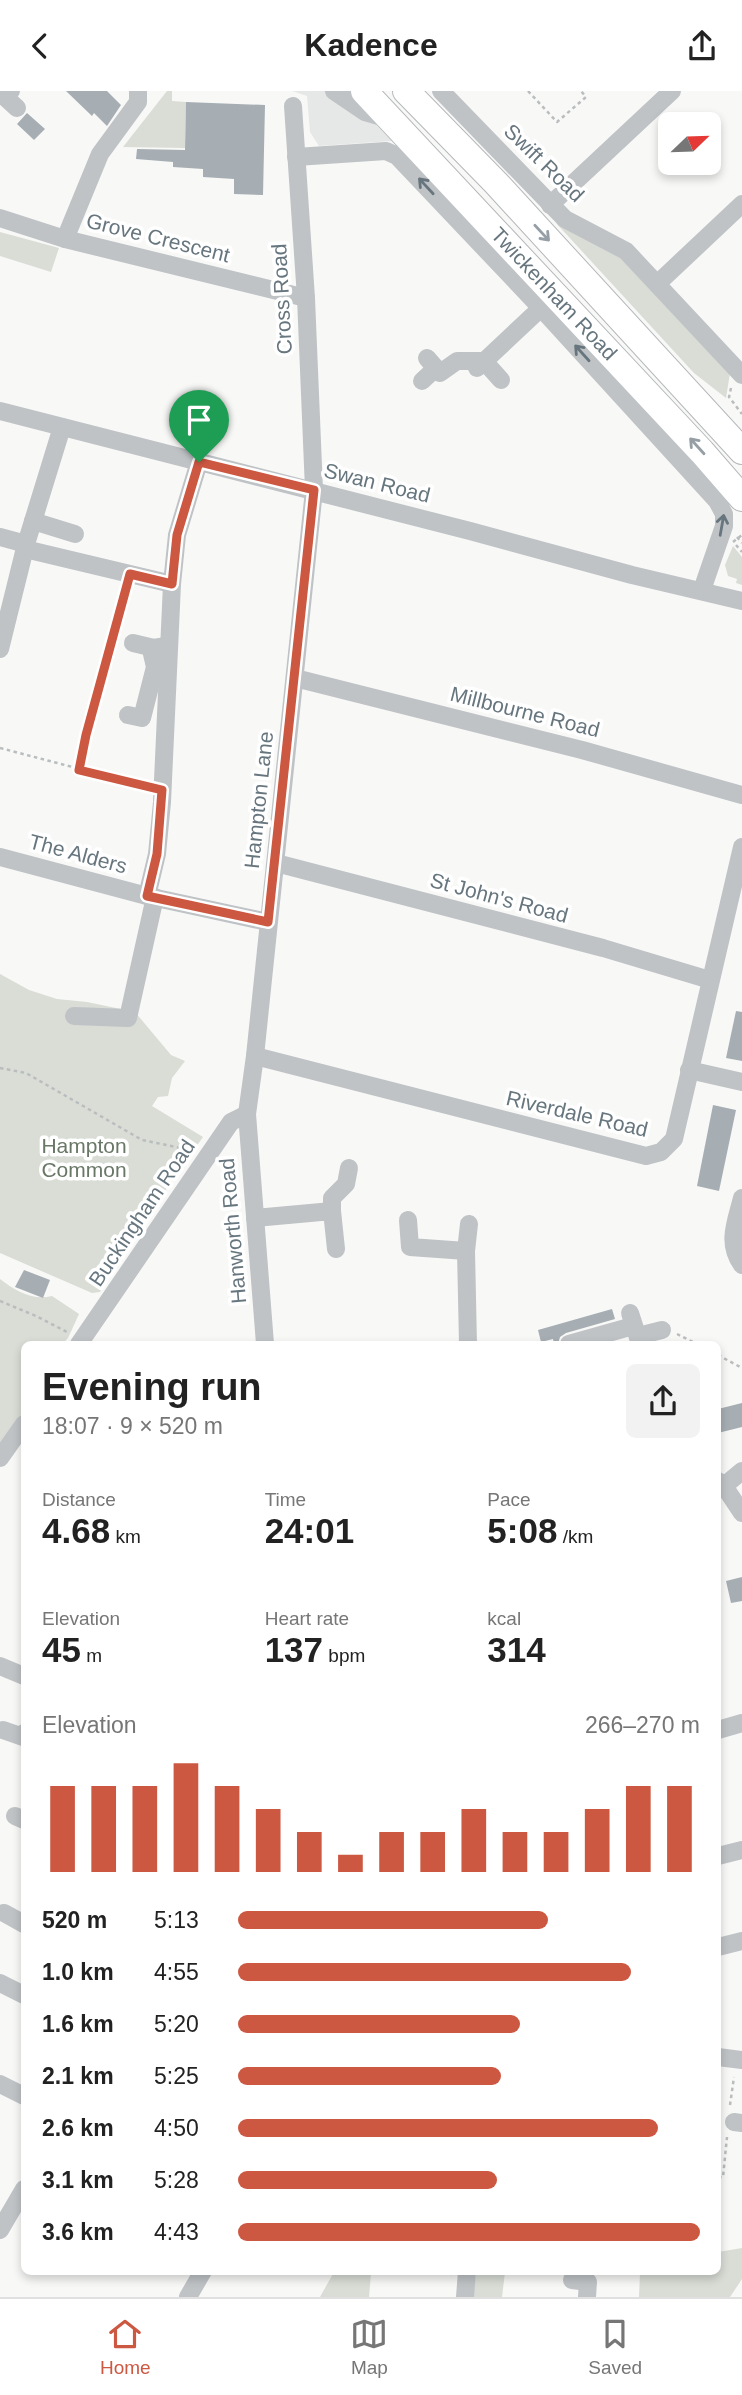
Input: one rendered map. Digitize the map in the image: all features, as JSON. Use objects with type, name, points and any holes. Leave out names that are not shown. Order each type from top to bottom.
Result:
[{"type":"highway","name":"Twickenham Road","points":[[364,91],[702,451],[742,498]]},
{"type":"highway","name":"Twickenham Road","points":[[406,91],[738,436]]},
{"type":"street","points":[[65,239],[100,154],[138,102],[138,91]]},
{"type":"street","points":[[334,91],[365,112],[393,120]]},
{"type":"street","name":"Swift Road","points":[[441,91],[565,219],[626,251],[739,371]]},
{"type":"street","points":[[550,205],[672,91]]},
{"type":"street","name":"Cross Road","points":[[293,106],[306,298],[314,490]]},
{"type":"street","points":[[296,157],[386,151],[397,156],[541,308],[717,501],[724,514],[724,526],[702,590]]},
{"type":"street","points":[[657,283],[742,204]]},
{"type":"street","name":"Grove Crescent","points":[[0,218],[65,239],[306,298]]},
{"type":"street","points":[[480,365],[541,308]]},
{"type":"street","points":[[422,381],[431,363],[440,373],[457,361],[480,365],[502,380]]},
{"type":"street","name":"Swan Road","points":[[0,411],[742,601]]},
{"type":"street","points":[[0,649],[26,546],[62,427]]},
{"type":"street","points":[[74,1016],[128,1018],[157,854],[167,709],[162,646],[177,535],[199,462]]},
{"type":"street","name":"Hampton Lane","points":[[247,1114],[314,490]]},
{"type":"street","points":[[33,521],[75,534]]},
{"type":"street","points":[[0,537],[172,584]]},
{"type":"street","points":[[133,643],[162,646]]},
{"type":"street","points":[[128,715],[142,718],[155,667],[152,654],[162,646]]},
{"type":"street","name":"Millbourne Road","points":[[295,678],[582,750],[742,795]]},
{"type":"street","name":"Riverdale Road","points":[[255,1056],[646,1156],[661,1152],[674,1139],[742,847]]},
{"type":"street","name":"The Alders","points":[[0,857],[151,896],[268,922]]},
{"type":"street","name":"St John's Road","points":[[276,863],[603,948],[710,980]]},
{"type":"street","points":[[690,1070],[742,1082]]},
{"type":"street","name":"Buckingham Road","points":[[82,1341],[230,1122],[247,1114]]},
{"type":"street","name":"Hanworth Road","points":[[247,1114],[265,1341]]},
{"type":"street","points":[[336,1249],[332,1198],[346,1184],[349,1168]]},
{"type":"street","points":[[742,1198],[731,1240],[742,1265]]},
{"type":"street","points":[[255,1218],[332,1211]]},
{"type":"street","points":[[408,1220],[410,1247],[466,1251]]},
{"type":"street","points":[[468,1341],[466,1251],[469,1224]]},
{"type":"street","points":[[583,1341],[635,1330],[662,1330]]},
{"type":"street","points":[[0,1458],[21,1427]]},
{"type":"street","points":[[742,1471],[721,1483],[742,1513]]},
{"type":"street","points":[[0,1665],[21,1675]]},
{"type":"street","points":[[721,1729],[742,1723]]},
{"type":"street","points":[[4,1730],[21,1736]]},
{"type":"street","points":[[721,1855],[742,1850]]},
{"type":"street","points":[[4,1913],[21,1922]]},
{"type":"street","points":[[721,1946],[742,1941]]},
{"type":"street","points":[[0,1983],[21,1993]]},
{"type":"street","points":[[721,2057],[739,2059]]},
{"type":"street","points":[[0,2084],[21,2094]]},
{"type":"street","points":[[0,2230],[21,2194]]},
{"type":"street","points":[[188,2297],[201,2275]]},
{"type":"street","points":[[464,2297],[467,2275]]},
{"type":"street","points":[[572,2280],[588,2282],[587,2297]]},
{"type":"path","points":[[528,91],[558,122],[586,96],[581,91]]},
{"type":"path","points":[[738,436],[729,397],[739,371]]},
{"type":"path","points":[[742,534],[733,542],[742,552]]},
{"type":"path","points":[[79,770],[130,574]]},
{"type":"path","points":[[0,748],[162,790]]},
{"type":"path","points":[[0,1067],[26,1073],[142,1140],[211,1153]]},
{"type":"path","points":[[0,1301],[36,1316],[79,1341]]},
{"type":"path","points":[[721,1357],[742,1368]]},
{"type":"path","points":[[721,2177],[735,2122],[739,2059]]},
{"type":"shaded area","points":[[292,91],[343,91],[392,141],[319,146],[310,132],[307,96]]},
{"type":"green space","points":[[167,91],[172,91],[172,101],[186,102],[185,148],[123,147]]},
{"type":"green space","points":[[556,223],[619,255],[730,373],[726,398],[694,373]]},
{"type":"green space","points":[[0,232],[59,248],[51,272],[0,256]]},
{"type":"green space","points":[[733,546],[742,557],[742,585],[736,583],[737,579],[728,576],[725,565]]},
{"type":"green space","name":"Hampton Common","points":[[0,974],[29,990],[57,999],[135,1012],[171,1055],[185,1061],[172,1078],[168,1096],[158,1097],[152,1106],[203,1137],[124,1249],[100,1292],[92,1293],[0,1253]]},
{"type":"green space","points":[[0,1279],[24,1294],[52,1296],[79,1314],[65,1341],[21,1341],[21,1427],[0,1445]]},
{"type":"green space","points":[[742,2248],[742,2279],[730,2297],[639,2297],[640,2275],[721,2275],[721,2252]]},
{"type":"green space","points":[[332,2275],[371,2275],[369,2297],[320,2297]]},
{"type":"green space","points":[[476,2275],[505,2275],[502,2297],[473,2297]]},
{"type":"building","points":[[66,91],[107,91],[121,105],[107,126],[94,113],[92,116]]},
{"type":"building","points":[[186,102],[265,105],[263,195],[234,194],[234,179],[203,177],[203,169],[173,167],[173,162],[136,159],[137,149],[185,150]]},
{"type":"building","points":[[27,113],[45,129],[34,140],[17,124]]},
{"type":"building","points":[[736,1011],[742,1012],[742,1061],[726,1058]]},
{"type":"building","points":[[713,1105],[736,1110],[719,1191],[697,1186]]},
{"type":"building","points":[[24,1270],[50,1280],[43,1298],[15,1287]]},
{"type":"building","points":[[612,1309],[615,1319],[566,1333],[559,1341],[541,1341],[538,1330]]},
{"type":"building","points":[[742,1403],[742,1427],[721,1432],[721,1408]]},
{"type":"building","points":[[742,1577],[742,1601],[731,1603],[726,1581]]},
{"type":"route","points":[[199,462],[314,490],[268,922],[147,896],[157,854],[162,790],[79,770],[130,574],[172,584],[177,535],[199,462]]}]
